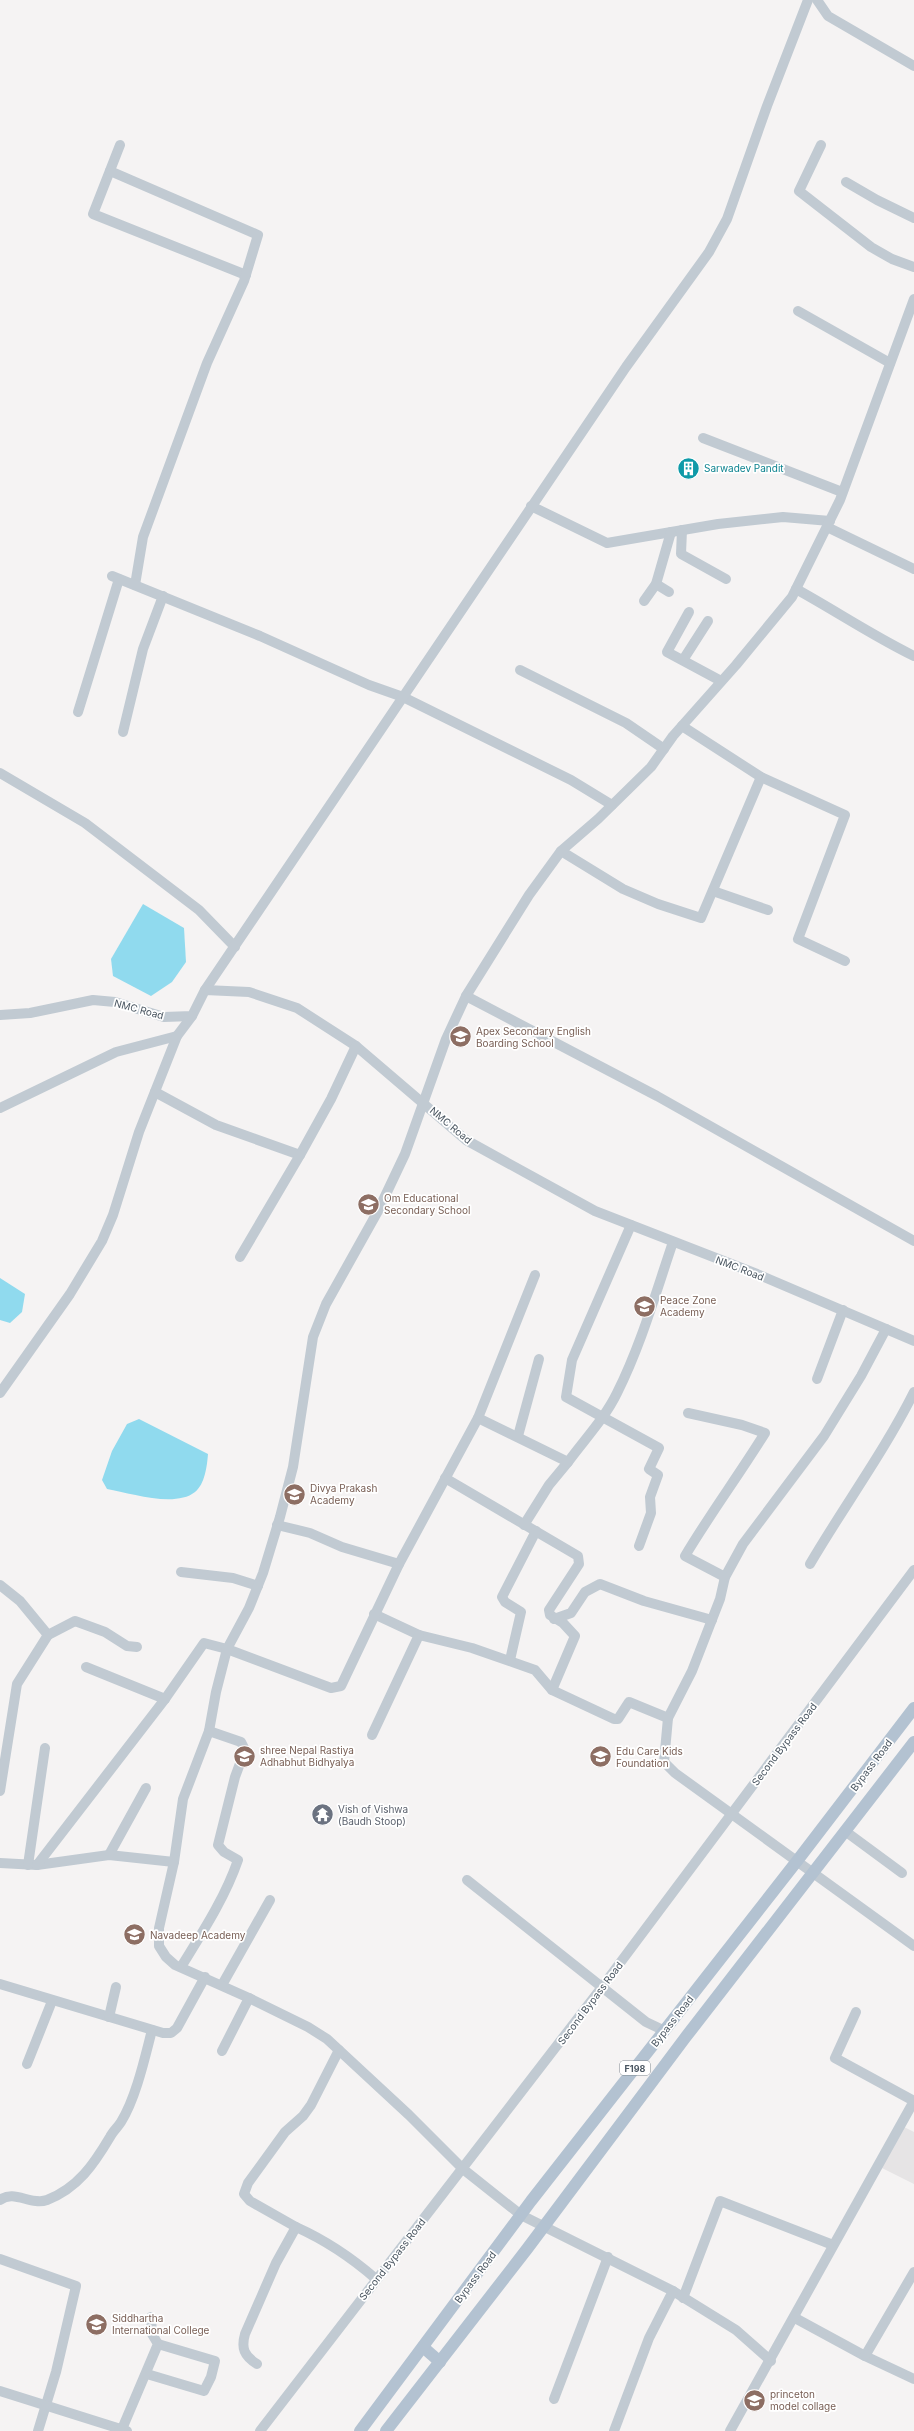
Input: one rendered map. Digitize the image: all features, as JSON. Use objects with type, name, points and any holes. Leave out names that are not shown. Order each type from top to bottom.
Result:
[{"type":"main road","name":"Bypass Road","points":[[360,2431],[521,2216],[914,1708]]},
{"type":"main road","name":"Bypass Road","points":[[386,2431],[543,2228],[812,1873],[914,1742]]},
{"type":"main road","points":[[423,2347],[440,2362]]},
{"type":"street","points":[[0,1393],[70,1294],[102,1241],[155,1092],[177,1036],[192,1016],[205,990],[626,367],[709,252],[724,226],[808,0]]},
{"type":"street","points":[[817,0],[828,16],[914,66]]},
{"type":"street","points":[[120,145],[93,214],[246,275]]},
{"type":"street","points":[[821,145],[799,191],[871,247],[892,259],[914,267]]},
{"type":"street","points":[[110,171],[258,235],[246,275],[207,364],[143,538],[135,585]]},
{"type":"street","points":[[846,182],[877,200],[914,218]]},
{"type":"street","points":[[771,2361],[736,2330],[673,2291],[608,2257],[543,2228],[521,2216],[463,2169],[339,2050],[308,2027],[222,1985],[181,1967],[166,1957],[159,1946],[159,1928],[174,1862],[183,1799],[209,1731],[216,1692],[227,1649],[258,1586],[293,1467],[313,1337],[326,1304],[378,1211],[405,1154],[446,1039],[466,996],[529,895],[561,852],[652,767],[682,726],[768,627],[796,589],[829,524],[914,299]]},
{"type":"street","points":[[798,311],[890,363]]},
{"type":"street","points":[[703,438],[842,492]]},
{"type":"street","points":[[532,506],[607,543],[718,524],[783,517],[829,524],[914,569]]},
{"type":"street","points":[[682,530],[682,554],[726,579]]},
{"type":"street","points":[[644,601],[656,584],[672,532]]},
{"type":"street","points":[[78,712],[115,577],[260,636],[369,686],[403,697],[571,780],[612,805]]},
{"type":"street","points":[[656,584],[669,592]]},
{"type":"street","points":[[796,589],[852,620],[873,636],[914,656]]},
{"type":"street","points":[[123,732],[143,649],[163,596]]},
{"type":"street","points":[[689,612],[667,652],[721,681]]},
{"type":"street","points":[[683,660],[708,621]]},
{"type":"street","points":[[520,670],[626,723],[664,749]]},
{"type":"street","points":[[682,726],[761,777],[845,815],[798,939],[844,961]]},
{"type":"street","points":[[0,772],[85,823],[199,910],[235,947]]},
{"type":"street","points":[[561,852],[623,889],[658,904],[701,918],[761,777]]},
{"type":"street","points":[[713,891],[768,910]]},
{"type":"street","name":"NMC Road","points":[[205,990],[248,992],[297,1008],[356,1046],[423,1101],[466,1140],[595,1211],[757,1274],[914,1341]]},
{"type":"street","points":[[466,996],[657,1096],[914,1241]]},
{"type":"street","name":"NMC Road","points":[[0,1015],[30,1013],[93,1000],[115,1002],[164,1017],[192,1016]]},
{"type":"street","points":[[0,1108],[116,1052],[177,1036]]},
{"type":"street","points":[[240,1257],[331,1099],[356,1046]]},
{"type":"street","points":[[155,1092],[216,1125],[300,1155]]},
{"type":"street","points":[[631,1225],[572,1360],[566,1397],[659,1448],[650,1469],[658,1476],[650,1497],[651,1513],[640,1546]]},
{"type":"street","points":[[524,1525],[549,1485],[603,1416],[617,1393],[640,1338],[673,1242]]},
{"type":"street","points":[[32,1865],[165,1699],[204,1643],[227,1649],[331,1688],[338,1688],[345,1678],[399,1564],[478,1418],[535,1275]]},
{"type":"street","points":[[817,1379],[843,1310]]},
{"type":"street","points":[[886,1329],[861,1376],[824,1436],[743,1544],[725,1577],[712,1620],[692,1671],[668,1718],[664,1762],[675,1773],[914,1946]]},
{"type":"street","points":[[518,1436],[539,1359]]},
{"type":"street","points":[[810,1564],[840,1512],[894,1429],[914,1392]]},
{"type":"street","points":[[688,1413],[755,1428],[764,1433],[746,1464],[709,1515],[685,1556],[725,1577]]},
{"type":"street","points":[[478,1418],[518,1436],[568,1462]]},
{"type":"street","points":[[445,1478],[574,1554],[579,1560],[549,1610],[550,1615],[554,1619],[563,1623],[575,1636],[552,1690]]},
{"type":"street","points":[[277,1525],[310,1533],[342,1547],[399,1564]]},
{"type":"street","points":[[510,1660],[521,1612],[504,1602],[502,1598],[536,1531]]},
{"type":"street","name":"Second Bypass Road","points":[[260,2431],[602,1987],[914,1570]]},
{"type":"street","points":[[182,1572],[233,1578],[258,1586]]},
{"type":"street","points":[[554,1619],[571,1613],[584,1592],[600,1584],[644,1601],[712,1620]]},
{"type":"street","points":[[0,1585],[20,1601],[48,1635]]},
{"type":"street","points":[[374,1614],[418,1635],[442,1640],[510,1660],[536,1670],[552,1690],[614,1719],[618,1719],[629,1702],[668,1718]]},
{"type":"street","points":[[0,1791],[17,1684],[48,1635],[75,1621],[105,1632],[127,1646],[137,1647]]},
{"type":"street","points":[[372,1735],[418,1635]]},
{"type":"street","points":[[86,1667],[165,1699]]},
{"type":"street","points":[[181,1967],[220,1900],[238,1860],[224,1852],[218,1844],[235,1777],[245,1750],[241,1742],[209,1731]]},
{"type":"street","points":[[32,1865],[45,1748]]},
{"type":"street","points":[[109,1855],[146,1788]]},
{"type":"street","points":[[845,1831],[902,1873]]},
{"type":"street","points":[[0,1863],[32,1865],[109,1855],[174,1862]]},
{"type":"street","points":[[468,1880],[646,2022],[664,2030]]},
{"type":"street","points":[[222,1985],[270,1900]]},
{"type":"street","points":[[0,1984],[52,2001],[152,2030],[171,2033],[177,2028],[205,1977]]},
{"type":"street","points":[[109,2017],[116,1986]]},
{"type":"street","points":[[222,2051],[249,1998]]},
{"type":"street","points":[[27,2064],[52,2001]]},
{"type":"street","points":[[730,2431],[795,2318],[833,2245],[914,2101],[835,2058],[856,2012]]},
{"type":"street","points":[[0,2200],[9,2196],[38,2202],[46,2201],[69,2188],[94,2163],[121,2122],[136,2085],[152,2030]]},
{"type":"street","points":[[339,2050],[311,2105],[303,2116],[285,2132],[248,2183],[244,2194],[250,2201],[315,2235],[356,2261],[376,2279]]},
{"type":"street","points":[[683,2298],[720,2202],[833,2245]]},
{"type":"street","points":[[257,2364],[245,2354],[242,2346],[245,2334],[276,2263],[296,2226]]},
{"type":"street","points":[[554,2399],[608,2257]]},
{"type":"street","points":[[0,2259],[76,2286],[56,2372],[38,2431]]},
{"type":"street","points":[[865,2356],[914,2272]]},
{"type":"street","points":[[614,2431],[649,2338],[673,2291]]},
{"type":"street","points":[[147,2374],[204,2391],[211,2377],[215,2361],[158,2344],[152,2334],[151,2317]]},
{"type":"street","points":[[795,2318],[865,2356],[914,2379]]},
{"type":"street","points":[[0,2391],[125,2430],[158,2344]]},
{"type":"shaded area","points":[[902,2126],[914,2132],[914,2184],[880,2167]]},
{"type":"water","points":[[143,904],[184,928],[186,962],[172,982],[151,996],[113,976],[111,959]]},
{"type":"water","points":[[0,1278],[25,1294],[22,1312],[10,1323],[0,1320]]},
{"type":"water","points":[[139,1419],[208,1454],[203,1480],[195,1492],[186,1497],[164,1499],[107,1489],[102,1480],[112,1451],[127,1424]]},
{"type":"place","name":"Sarwadev Pandit","points":[[689,468]]},
{"type":"place","name":"Apex Secondary English Boarding School","points":[[461,1037]]},
{"type":"place","name":"Om Educational Secondary School","points":[[369,1204]]},
{"type":"place","name":"Peace Zone Academy","points":[[645,1306]]},
{"type":"place","name":"Divya Prakash Academy","points":[[295,1494]]},
{"type":"place","name":"shree Nepal Rastiya Adhabhut Bidhyalya","points":[[245,1756]]},
{"type":"place","name":"Edu Care Kids Foundation","points":[[601,1757]]},
{"type":"place","name":"Vish of Vishwa (Baudh Stoop)","points":[[323,1815]]},
{"type":"place","name":"Navadeep Academy","points":[[135,1935]]},
{"type":"place","name":"Siddhartha International College","points":[[97,2324]]},
{"type":"place","name":"princeton model collage","points":[[755,2400]]}]
